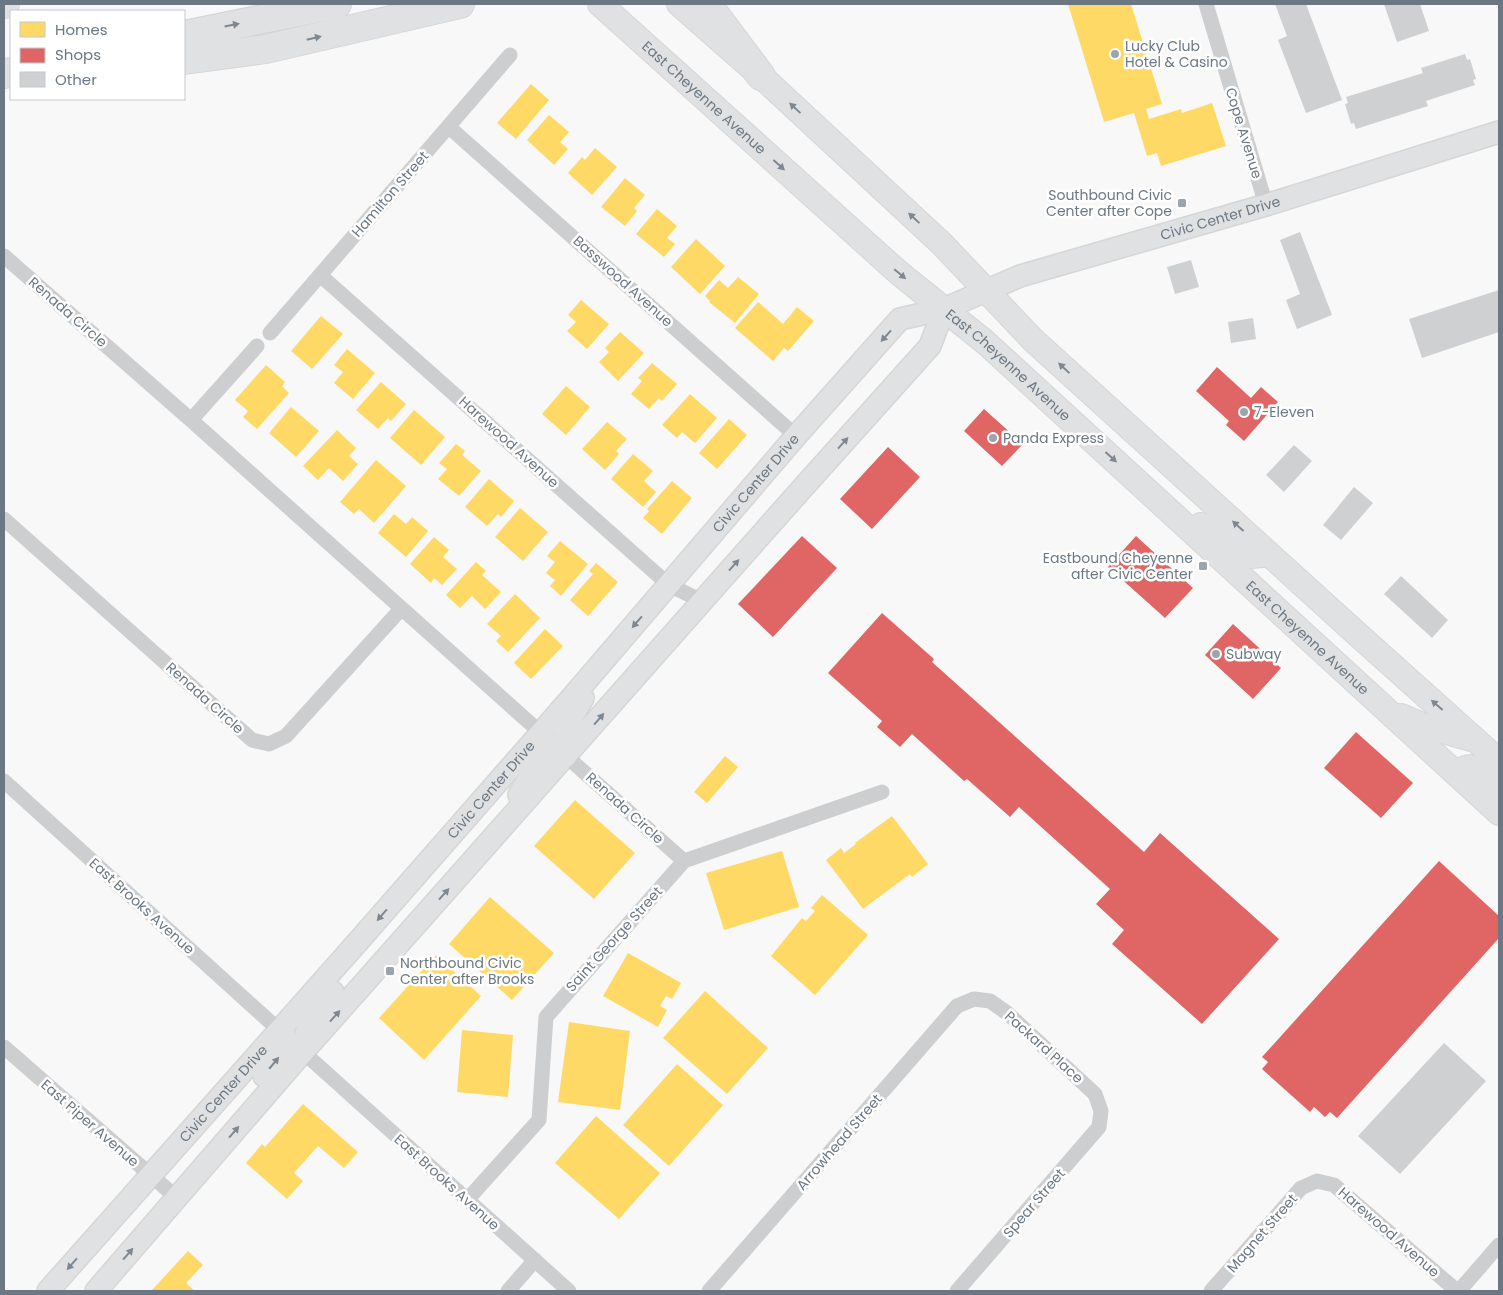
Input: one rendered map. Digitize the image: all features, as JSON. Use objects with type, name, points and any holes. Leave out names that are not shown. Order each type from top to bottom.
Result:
[{"type":"highway","points":[[185,35],[337,4]]},
{"type":"highway","points":[[185,60],[266,49],[460,4]]},
{"type":"highway","points":[[707,4],[761,76]]},
{"type":"main road","name":"East Cheyenne Avenue","points":[[600,4],[899,273],[985,342],[1499,812]]},
{"type":"main road","points":[[679,4],[761,76],[942,244],[1033,340],[1268,554],[1499,760]]},
{"type":"main road","name":"Civic Center Drive","points":[[48,1291],[280,1031],[604,661],[796,436],[900,319],[944,309],[1020,276],[1266,205],[1499,132]]},
{"type":"main road","points":[[96,1291],[303,1052],[930,346],[944,309]]},
{"type":"main road","points":[[1151,494],[1250,556],[1268,554]]},
{"type":"main road","points":[[1245,579],[1276,583],[1356,633]]},
{"type":"main road","points":[[566,756],[563,742],[564,733],[604,661]]},
{"type":"main road","points":[[1388,710],[1422,725],[1478,742]]},
{"type":"main road","points":[[493,839],[544,753],[545,741],[541,733]]},
{"type":"main road","points":[[1457,774],[1469,767],[1499,783]]},
{"type":"main road","points":[[303,1052],[304,1036],[310,1020],[348,975],[350,968],[348,953]]},
{"type":"main road","points":[[268,1093],[261,1087],[260,1081],[285,1048],[286,1042],[280,1031]]},
{"type":"street","name":"Cope Avenue","points":[[1206,4],[1266,205]]},
{"type":"street","name":"Hamilton Street","points":[[270,332],[510,55]]},
{"type":"street","name":"Basswood Avenue","points":[[449,127],[796,436]]},
{"type":"street","name":"Renada Circle","points":[[4,256],[191,420],[541,733]]},
{"type":"street","name":"Harewood Avenue","points":[[320,275],[669,585],[702,601]]},
{"type":"street","points":[[191,420],[257,346]]},
{"type":"street","name":"Renada Circle","points":[[4,519],[252,740],[269,744],[286,736],[401,609]]},
{"type":"street","name":"Renada Circle","points":[[566,756],[684,861]]},
{"type":"street","name":"East Brooks Avenue","points":[[4,780],[280,1031]]},
{"type":"street","name":"Saint George Street","points":[[467,1200],[539,1120],[546,1017],[684,861],[882,792]]},
{"type":"street","name":"Packard Place","points":[[974,998],[990,1001],[1007,1013],[1095,1094],[1101,1111]]},
{"type":"street","name":"Arrowhead Street","points":[[709,1291],[957,1006],[974,998]]},
{"type":"street","name":"East Piper Avenue","points":[[4,1047],[176,1198]]},
{"type":"street","name":"East Brooks Avenue","points":[[303,1052],[569,1291]]},
{"type":"street","name":"Spear Street","points":[[958,1291],[1099,1128],[1101,1111]]},
{"type":"street","name":"Harewood Avenue","points":[[1317,1181],[1334,1185],[1458,1291]]},
{"type":"street","name":"Magnet Street","points":[[1212,1291],[1301,1188],[1317,1181]]},
{"type":"street","points":[[1458,1291],[1499,1245]]},
{"type":"street","points":[[508,1291],[535,1260]]},
{"type":"building: Homes","name":"Lucky Club Hotel & Casino","points":[[1068,4],[1131,4],[1162,104],[1146,109],[1149,119],[1181,109],[1182,113],[1212,103],[1226,146],[1161,166],[1157,153],[1147,156],[1134,113],[1104,122]]},
{"type":"building: Homes","points":[[531,84],[549,100],[516,139],[497,123]]},
{"type":"building: Homes","points":[[549,115],[569,132],[560,142],[568,149],[554,165],[527,140]]},
{"type":"building: Homes","points":[[595,148],[617,167],[592,195],[568,173],[582,157],[585,160]]},
{"type":"building: Homes","points":[[625,178],[645,195],[634,208],[637,211],[625,226],[601,207]]},
{"type":"building: Homes","points":[[657,209],[677,226],[667,238],[675,244],[664,257],[636,234]]},
{"type":"building: Homes","points":[[696,239],[725,266],[700,294],[671,267]]},
{"type":"building: Homes","points":[[738,277],[759,294],[735,323],[709,302],[705,296],[719,280],[728,288]]},
{"type":"building: Homes","points":[[581,300],[609,324],[587,349],[567,331],[576,322],[568,315]]},
{"type":"building: Homes","points":[[758,302],[783,324],[797,307],[814,321],[788,351],[784,348],[773,361],[735,328]]},
{"type":"building: Homes","points":[[321,316],[343,334],[312,369],[291,351]]},
{"type":"building: Homes","points":[[620,332],[644,353],[618,381],[599,362],[609,352],[605,348]]},
{"type":"building: Homes","points":[[347,349],[375,373],[353,399],[334,383],[343,372],[334,365]]},
{"type":"building: Homes","points":[[652,363],[677,384],[662,401],[659,398],[649,409],[631,394],[642,381],[638,378]]},
{"type":"building: Homes","points":[[266,365],[285,382],[282,386],[289,393],[257,429],[243,417],[248,411],[235,400]]},
{"type":"building: Homes","points":[[381,382],[406,404],[391,421],[388,418],[378,429],[356,410]]},
{"type":"building: Homes","points":[[566,386],[590,407],[566,435],[542,414]]},
{"type":"building: Homes","points":[[690,394],[717,418],[695,443],[682,432],[677,438],[662,425]]},
{"type":"building: Homes","points":[[291,407],[319,431],[296,457],[269,433]]},
{"type":"building: Homes","points":[[414,410],[445,437],[421,465],[390,438]]},
{"type":"building: Homes","points":[[729,419],[747,435],[717,469],[699,453]]},
{"type":"building: Homes","points":[[607,422],[627,439],[616,451],[619,454],[605,470],[582,449]]},
{"type":"building: Homes","points":[[337,430],[356,448],[349,456],[358,464],[343,481],[329,468],[318,480],[303,466]]},
{"type":"building: Homes","points":[[456,444],[465,451],[462,455],[481,471],[459,496],[438,479],[447,469],[439,463]]},
{"type":"building: Homes","points":[[633,454],[653,471],[644,481],[656,492],[643,507],[611,479]]},
{"type":"building: Homes","points":[[376,460],[406,486],[374,523],[359,509],[354,514],[340,502]]},
{"type":"building: Homes","points":[[489,479],[514,501],[501,517],[498,514],[487,526],[465,507]]},
{"type":"building: Homes","points":[[672,481],[692,498],[662,534],[643,518],[649,511],[647,509]]},
{"type":"building: Homes","points":[[520,508],[548,532],[523,561],[495,537]]},
{"type":"building: Homes","points":[[394,514],[406,524],[412,517],[428,531],[406,557],[378,533]]},
{"type":"building: Homes","points":[[434,537],[449,550],[443,557],[457,569],[442,585],[434,578],[431,583],[410,564]]},
{"type":"building: Homes","points":[[560,541],[588,564],[561,596],[550,586],[555,580],[546,573],[555,562],[547,556]]},
{"type":"building: Homes","points":[[476,562],[486,571],[482,575],[501,592],[485,609],[472,596],[460,608],[446,595]]},
{"type":"building: Homes","points":[[596,563],[618,582],[588,616],[570,600],[593,574],[589,571]]},
{"type":"building: Homes","points":[[515,594],[540,618],[508,652],[496,641],[501,636],[487,624]]},
{"type":"building: Homes","points":[[545,629],[563,646],[531,679],[514,663]]},
{"type":"building: Homes","points":[[725,756],[738,767],[707,803],[694,792]]},
{"type":"building: Homes","points":[[575,800],[635,853],[594,899],[534,846]]},
{"type":"building: Homes","points":[[892,816],[928,864],[912,877],[910,874],[863,909],[826,860],[841,848],[844,853]]},
{"type":"building: Homes","points":[[782,851],[799,907],[724,930],[706,873]]},
{"type":"building: Homes","points":[[822,895],[868,935],[815,995],[771,956],[802,918],[806,921],[815,911],[811,908]]},
{"type":"building: Homes","points":[[490,897],[554,953],[512,1000],[449,944]]},
{"type":"building: Homes","points":[[628,953],[681,983],[672,999],[666,996],[660,1006],[667,1010],[658,1027],[603,996]]},
{"type":"building: Homes","points":[[436,955],[481,996],[424,1060],[379,1018]]},
{"type":"building: Homes","points":[[705,991],[768,1048],[727,1094],[663,1038]]},
{"type":"building: Homes","points":[[569,1022],[630,1031],[620,1110],[558,1102]]},
{"type":"building: Homes","points":[[462,1030],[513,1035],[508,1097],[457,1092]]},
{"type":"building: Homes","points":[[677,1064],[723,1105],[669,1166],[623,1125]]},
{"type":"building: Homes","points":[[303,1104],[358,1152],[344,1168],[318,1146],[294,1173],[303,1181],[287,1199],[246,1163],[262,1144],[265,1147]]},
{"type":"building: Homes","points":[[596,1116],[660,1173],[619,1219],[555,1163]]},
{"type":"building: Homes","points":[[188,1251],[203,1265],[186,1283],[195,1291],[151,1291]]},
{"type":"building: Shops","name":"7-Eleven","points":[[1217,367],[1251,398],[1261,387],[1278,402],[1244,441],[1226,425],[1229,421],[1196,391]]},
{"type":"building: Shops","name":"Panda Express","points":[[984,409],[1023,444],[1002,466],[964,431]]},
{"type":"building: Shops","points":[[888,447],[920,477],[872,529],[840,499]]},
{"type":"building: Shops","points":[[802,536],[837,568],[773,637],[738,604]]},
{"type":"building: Shops","points":[[1136,536],[1193,588],[1165,618],[1108,567]]},
{"type":"building: Shops","points":[[882,613],[934,659],[932,662],[1144,852],[1160,833],[1279,939],[1202,1024],[1112,944],[1124,930],[1096,904],[1110,889],[1019,807],[1010,817],[967,779],[964,781],[912,734],[900,747],[877,727],[882,721],[828,673]]},
{"type":"building: Shops","points":[[1233,624],[1281,668],[1253,699],[1205,655]]},
{"type":"building: Shops","points":[[1356,732],[1413,783],[1381,818],[1324,768]]},
{"type":"building: Shops","points":[[1439,861],[1499,916],[1499,938],[1337,1118],[1330,1112],[1325,1117],[1314,1107],[1310,1112],[1262,1069],[1268,1062],[1262,1057]]},
{"type":"building: Other","points":[[1275,4],[1306,4],[1342,100],[1306,113],[1278,40],[1287,36]]},
{"type":"building: Other","points":[[1384,4],[1420,4],[1429,31],[1397,42]]},
{"type":"building: Other","points":[[1465,54],[1467,60],[1470,59],[1476,79],[1473,80],[1475,85],[1426,101],[1428,106],[1356,129],[1354,123],[1351,124],[1345,104],[1348,103],[1346,97],[1423,73],[1421,68]]},
{"type":"building: Other","points":[[1300,232],[1332,315],[1297,329],[1286,300],[1300,294],[1280,240]]},
{"type":"building: Other","points":[[1191,260],[1199,287],[1175,294],[1167,267]]},
{"type":"building: Other","points":[[1499,290],[1499,332],[1422,358],[1409,319]]},
{"type":"building: Other","points":[[1253,318],[1256,339],[1231,343],[1228,322]]},
{"type":"building: Other","points":[[1294,445],[1312,461],[1284,492],[1266,475]]},
{"type":"building: Other","points":[[1354,487],[1373,503],[1341,540],[1323,525]]},
{"type":"building: Other","points":[[1401,576],[1448,620],[1432,638],[1384,594]]},
{"type":"building: Other","points":[[1444,1043],[1486,1081],[1400,1174],[1358,1136]]},
{"type":"place","name":"Lucky Club Hotel & Casino","points":[[1115,54]]},
{"type":"place","name":"Southbound Civic Center after Cope","points":[[1182,203]]},
{"type":"place","name":"7-Eleven","points":[[1244,412]]},
{"type":"place","name":"Panda Express","points":[[993,438]]},
{"type":"place","name":"Eastbound Cheyenne after Civic Center","points":[[1203,566]]},
{"type":"place","name":"Subway","points":[[1216,654]]},
{"type":"place","name":"Northbound Civic Center after Brooks","points":[[390,971]]}]
